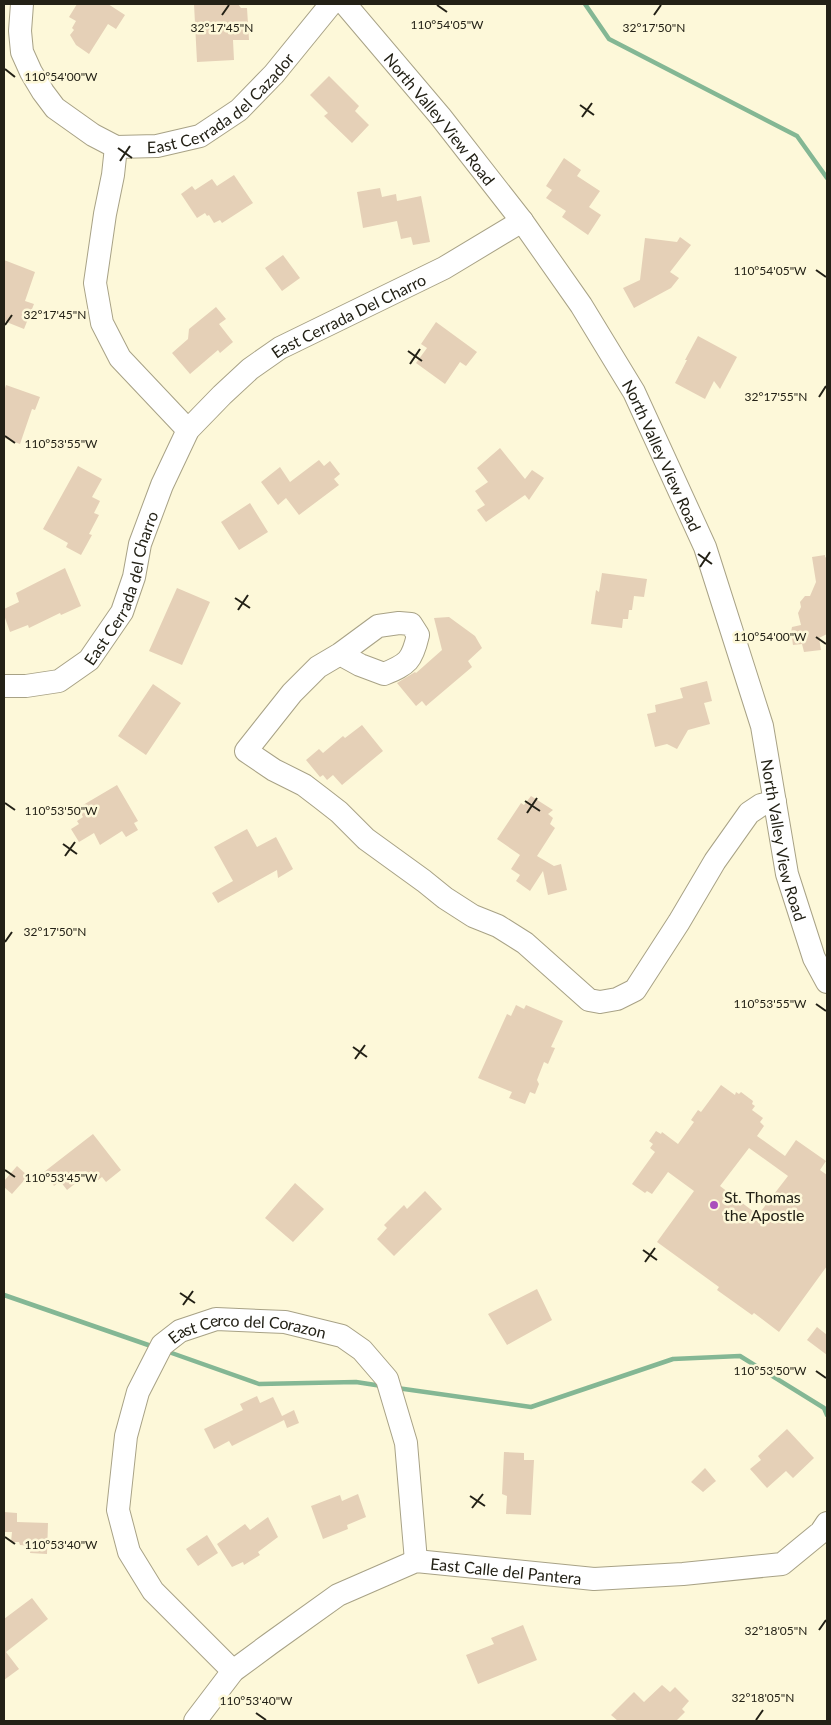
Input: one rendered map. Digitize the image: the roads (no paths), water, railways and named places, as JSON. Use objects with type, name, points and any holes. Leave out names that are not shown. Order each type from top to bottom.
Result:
[{"type":"street","name":"East Cerrada del Cazador","points":[[22,4],[20,32],[22,52],[43,92],[55,108],[93,135],[116,147],[156,146],[200,136],[239,110],[274,74],[331,4]]},
{"type":"street","name":"North Valley View Road","points":[[345,4],[440,116],[522,221],[581,305],[634,392],[705,547],[762,726],[787,874],[814,958],[827,982]]},
{"type":"street","points":[[116,147],[95,283],[102,323],[120,358],[188,430]]},
{"type":"street","name":"East Cerrada Del Charro","points":[[188,430],[250,369],[280,348],[444,268],[522,221]]},
{"type":"street","name":"East Cerrada del Charro","points":[[4,686],[26,686],[60,681],[89,660],[122,612],[134,577],[140,544],[162,485],[188,430]]},
{"type":"street","points":[[340,654],[318,666],[287,700],[246,751],[274,770],[304,785],[339,812],[366,839],[445,898],[472,916],[498,926],[524,943],[589,1000],[600,1002],[616,1000],[635,990],[679,922],[715,861],[749,813],[761,805],[775,802]]},
{"type":"street","name":"East Cerco del Corazon","points":[[233,1671],[154,1591],[128,1552],[118,1510],[126,1436],[138,1392],[162,1345],[180,1331],[216,1318],[285,1322],[342,1336],[362,1350],[387,1379],[406,1443],[416,1561]]},
{"type":"street","name":"East Calle del Pantera","points":[[195,1721],[233,1671],[338,1595],[416,1561],[594,1579],[683,1574],[782,1564],[822,1532],[827,1523]]},
{"type":"waterway","points":[[585,4],[609,39],[797,136],[827,178]]},
{"type":"waterway","points":[[4,1295],[154,1347]]},
{"type":"waterway","points":[[166,1351],[259,1384],[356,1382],[382,1386]]},
{"type":"waterway","points":[[397,1388],[531,1407],[673,1359],[740,1356],[824,1408],[827,1415]]},
{"type":"place","name":"St. Thomas the Apostle","points":[[714,1205]]}]
